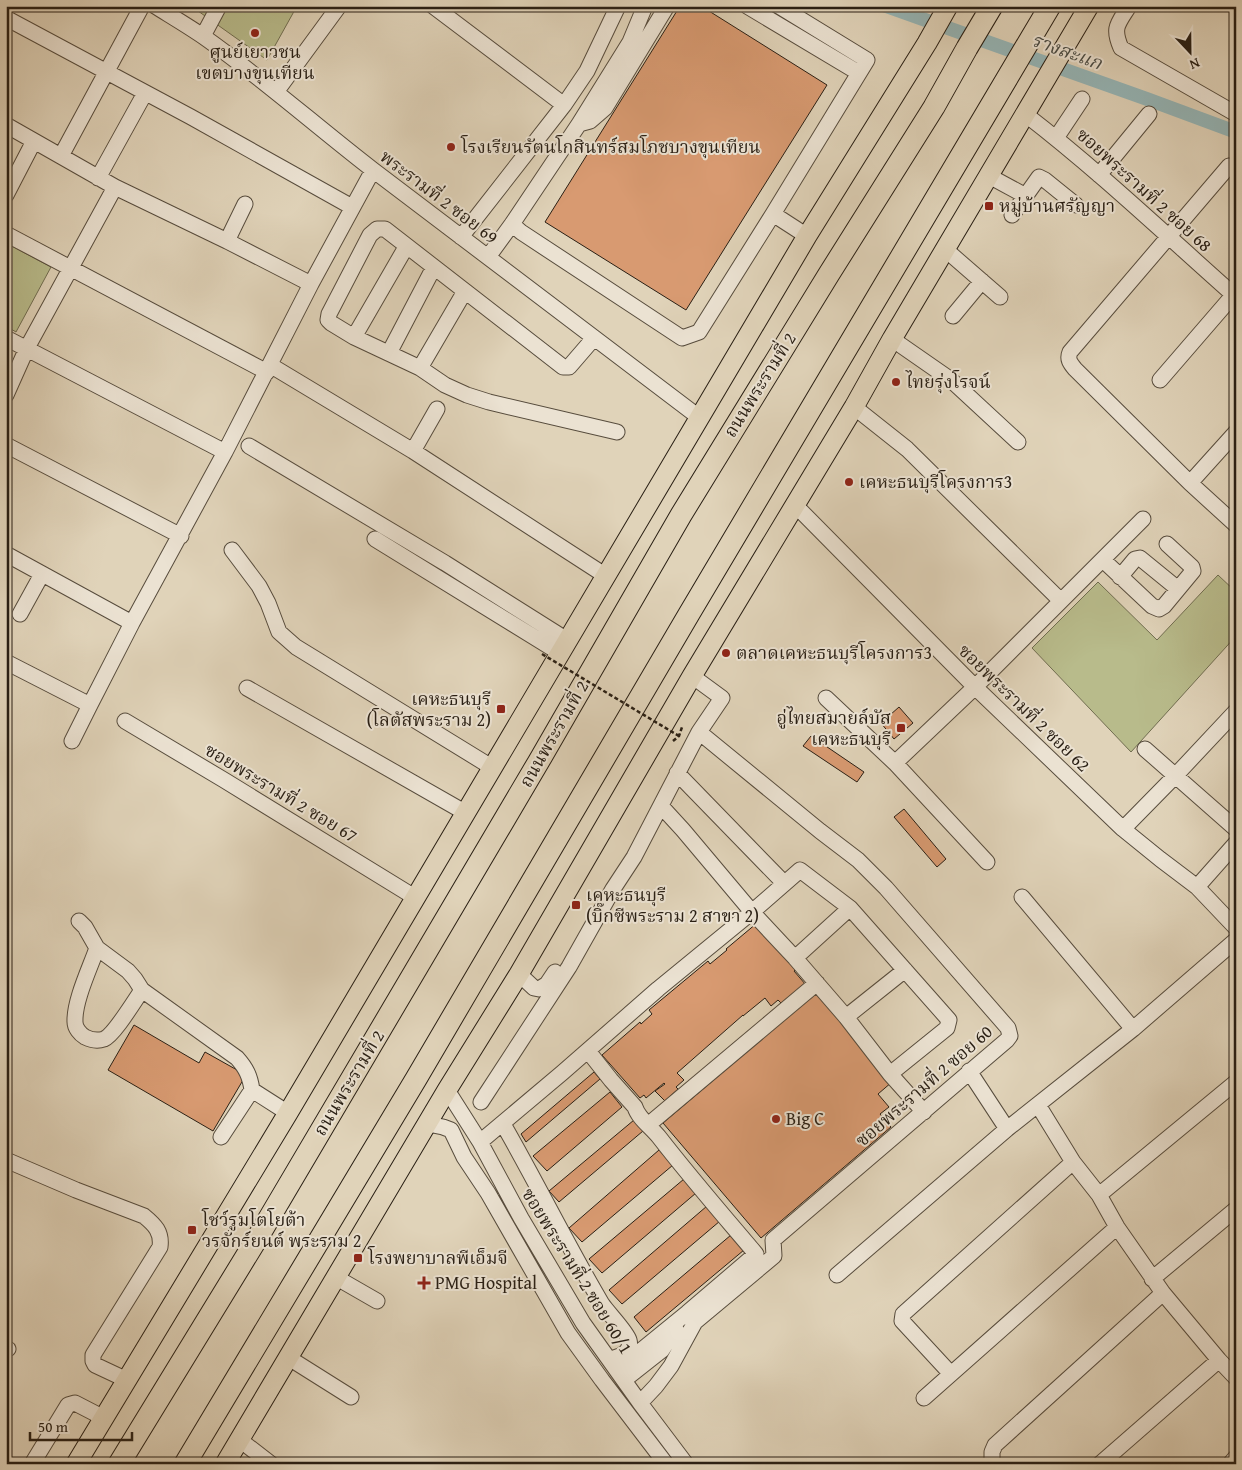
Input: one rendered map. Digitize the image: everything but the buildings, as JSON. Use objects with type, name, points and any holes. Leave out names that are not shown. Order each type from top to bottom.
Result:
[{"type":"highway","name":"ถนนพระรามที่ 2","points":[[119,1464],[258,1237],[504,820],[680,514],[934,107],[991,8]]},
{"type":"highway","points":[[185,1464],[421,1070],[1045,14]]},
{"type":"main road","name":"ถนนพระรามที่ 2","points":[[76,1464],[493,768],[556,649],[606,576],[807,236],[948,6]]},
{"type":"main road","points":[[225,1464],[519,974],[692,676],[854,407],[892,339],[1089,6]]},
{"type":"street","points":[[61,156],[142,6]]},
{"type":"street","name":"พระรามที่ 2 ซอย 69","points":[[155,6],[203,36],[373,170],[700,418]]},
{"type":"street","points":[[203,36],[219,6]]},
{"type":"street","points":[[276,92],[340,6]]},
{"type":"street","points":[[433,6],[564,105]]},
{"type":"street","points":[[461,237],[564,105],[587,71],[618,6]]},
{"type":"street","points":[[488,257],[579,124],[630,42],[645,6]]},
{"type":"street","points":[[579,124],[590,121],[605,108],[667,6]]},
{"type":"street","points":[[747,6],[859,73]]},
{"type":"street","points":[[512,224],[521,232],[682,338],[699,332],[867,60],[779,6]]},
{"type":"street","points":[[1129,6],[1118,24],[1116,33],[1121,48],[1236,114]]},
{"type":"street","points":[[6,18],[352,207]]},
{"type":"street","points":[[98,178],[145,93]]},
{"type":"street","points":[[1056,138],[1082,99]]},
{"type":"street","name":"ซอยพระรามที่ 2 ซอย 68","points":[[1025,114],[1099,175],[1235,295]]},
{"type":"street","points":[[1099,175],[1148,114]]},
{"type":"street","points":[[6,125],[115,187],[227,241],[310,284]]},
{"type":"street","points":[[6,195],[34,141]]},
{"type":"street","points":[[1229,166],[1070,352],[1069,361],[1190,482],[1236,525]]},
{"type":"street","points":[[72,741],[132,623],[225,452],[310,284],[373,170]]},
{"type":"street","points":[[989,176],[1026,196]]},
{"type":"street","points":[[1012,215],[1039,177],[1046,180],[1076,206]]},
{"type":"street","points":[[6,395],[27,348],[115,187]]},
{"type":"street","points":[[227,241],[245,204]]},
{"type":"street","points":[[773,214],[807,236]]},
{"type":"street","points":[[594,338],[569,367],[563,367],[385,229],[377,229],[370,235],[329,314],[328,320],[354,337],[420,368],[446,385],[467,395],[489,402],[617,432]]},
{"type":"street","points":[[6,234],[71,269],[268,368],[413,451],[606,576]]},
{"type":"street","points":[[354,337],[406,246]]},
{"type":"street","points":[[946,250],[1000,298]]},
{"type":"street","points":[[390,353],[434,267]]},
{"type":"street","points":[[953,316],[982,281]]},
{"type":"street","points":[[420,368],[465,291]]},
{"type":"street","points":[[1160,380],[1235,295]]},
{"type":"street","points":[[6,338],[225,452]]},
{"type":"street","points":[[892,339],[951,380],[1018,442]]},
{"type":"street","points":[[854,407],[907,449],[1061,601]]},
{"type":"street","points":[[413,451],[437,409]]},
{"type":"street","points":[[1190,482],[1236,432]]},
{"type":"street","points":[[6,446],[180,536]]},
{"type":"street","points":[[249,446],[444,563],[556,649]]},
{"type":"street","name":"ซอยพระรามที่ 2 ซอย 62","points":[[795,505],[976,687],[1123,829],[1160,860],[1197,887],[1236,928]]},
{"type":"street","points":[[894,763],[976,687],[1144,519]]},
{"type":"street","points":[[375,539],[556,649]]},
{"type":"street","points":[[1103,560],[1159,610],[1178,590],[1193,569],[1167,544]]},
{"type":"street","points":[[232,550],[259,586],[279,632],[296,647],[493,768]]},
{"type":"street","points":[[6,554],[132,623]]},
{"type":"street","points":[[1120,577],[1135,559],[1140,558],[1178,590]]},
{"type":"street","points":[[20,614],[42,574]]},
{"type":"street","points":[[6,662],[90,705]]},
{"type":"street","points":[[481,1102],[556,988],[613,889],[634,857],[699,732],[722,698],[692,676]]},
{"type":"street","points":[[247,688],[466,813]]},
{"type":"street","points":[[826,698],[894,763],[987,862]]},
{"type":"street","points":[[1123,829],[1236,711]]},
{"type":"street","name":"ซอยพระรามที่ 2 ซอย 67","points":[[125,721],[416,898]]},
{"type":"street","name":"ซอยพระรามที่ 2 ซอย 60","points":[[640,1403],[671,1366],[695,1322],[774,1256],[774,1240],[1010,1036],[1008,1028],[858,860],[820,832],[699,732]]},
{"type":"street","points":[[1145,749],[1236,829]]},
{"type":"street","points":[[677,773],[784,883]]},
{"type":"street","points":[[661,806],[752,912],[817,983],[890,1074],[924,1112]]},
{"type":"street","points":[[1197,887],[1236,843]]},
{"type":"street","points":[[480,1142],[800,870],[850,908],[949,1020],[947,1028],[890,1074]]},
{"type":"street","points":[[1022,897],[1133,1029]]},
{"type":"street","points":[[795,958],[850,908]]},
{"type":"street","points":[[79,920],[85,926],[97,948],[128,970],[142,990],[237,1058],[248,1073],[252,1090],[288,1113]]},
{"type":"street","points":[[519,974],[534,988],[542,988],[547,984],[571,949],[590,928]]},
{"type":"street","points":[[837,1275],[1007,1129],[1133,1029],[1236,940]]},
{"type":"street","points":[[97,948],[78,1003],[75,1020],[76,1028],[84,1037],[104,1040],[110,1035],[142,990]]},
{"type":"street","points":[[846,1017],[905,970]]},
{"type":"street","points":[[648,1125],[817,983]]},
{"type":"street","points":[[588,1051],[635,1107],[636,1112],[756,1254],[658,1336],[620,1375]]},
{"type":"street","points":[[969,1071],[1007,1129]]},
{"type":"street","points":[[1099,1195],[1236,1082]]},
{"type":"street","points":[[221,1137],[252,1090]]},
{"type":"street","name":"ซอยพระรามที่ 2 ซอย 60/1","points":[[448,1090],[480,1142],[521,1218],[583,1323],[686,1464]]},
{"type":"street","points":[[1038,1105],[1073,1162],[1099,1195],[1117,1227],[1162,1293],[1236,1378]]},
{"type":"street","name":"ซอยพระรามที่ 2 ซอย 60/1","points":[[428,1124],[451,1130],[464,1158],[488,1193],[568,1333],[666,1464]]},
{"type":"street","points":[[503,1124],[603,1305],[630,1341],[628,1349],[623,1355],[613,1358],[604,1352]]},
{"type":"street","points":[[6,1160],[144,1216],[158,1231],[161,1238],[160,1247],[93,1356],[95,1365],[127,1380]]},
{"type":"street","points":[[951,1374],[902,1321],[902,1314],[1073,1162]]},
{"type":"street","points":[[1152,1279],[1236,1209]]},
{"type":"street","points":[[924,1398],[1117,1227]]},
{"type":"street","points":[[337,1278],[377,1301]]},
{"type":"street","points":[[593,1287],[609,1300],[640,1336],[646,1339],[658,1336]]},
{"type":"street","points":[[995,1464],[992,1461],[992,1452],[995,1445],[1162,1293]]},
{"type":"street","points":[[620,1375],[662,1350],[687,1313]]},
{"type":"street","points":[[289,1358],[351,1397]]},
{"type":"street","points":[[1100,1464],[1219,1360]]},
{"type":"street","points":[[32,1464],[68,1405],[75,1403],[104,1418]]},
{"type":"street","points":[[240,1440],[271,1464]]},
{"type":"street","points":[[1230,1464],[1236,1457]]},
{"type":"path","points":[[556,649],[679,736]]},
{"type":"green space","name":"ศูนย์เยาวชน เขตบางขุนเทียน","points":[[191,6],[297,6],[267,60]]},
{"type":"green space","points":[[6,243],[51,267],[16,332],[6,326]]},
{"type":"green space","points":[[1218,575],[1236,592],[1236,636],[1131,752],[1032,648],[1098,582],[1157,640]]},
{"type":"waterway","name":"รางสะแก","points":[[886,6],[1236,132]]},
{"type":"place","name":"ศูนย์เยาวชน เขตบางขุนเทียน","points":[[255,33]]},
{"type":"place","name":"โรงเรียนรัตนโกสินทร์สมโภชบางขุนเทียน","points":[[451,147]]},
{"type":"place","name":"หมู่บ้านศรัญญา","points":[[989,206]]},
{"type":"place","name":"ไทยรุ่งโรจน์","points":[[896,382]]},
{"type":"place","name":"เคหะธนบุรีโครงการ3","points":[[849,482]]},
{"type":"place","name":"ตลาดเคหะธนบุรีโครงการ3","points":[[726,653]]},
{"type":"place","name":"เคหะธนบุรี (โลตัสพระราม 2)","points":[[501,709]]},
{"type":"place","name":"อู่ไทยสมายล์บัส เคหะธนบุรี","points":[[901,728]]},
{"type":"place","name":"เคหะธนบุรี (บิ๊กซีพระราม 2 สาขา 2)","points":[[576,905]]},
{"type":"place","name":"Big C","points":[[776,1119]]},
{"type":"place","name":"โชว์รูมโตโยต้า วรจักร์ยนต์ พระราม 2","points":[[192,1230]]},
{"type":"place","name":"โรงพยาบาลพีเอ็มจี","points":[[358,1258]]},
{"type":"place","name":"PMG Hospital","points":[[424,1283]]}]
